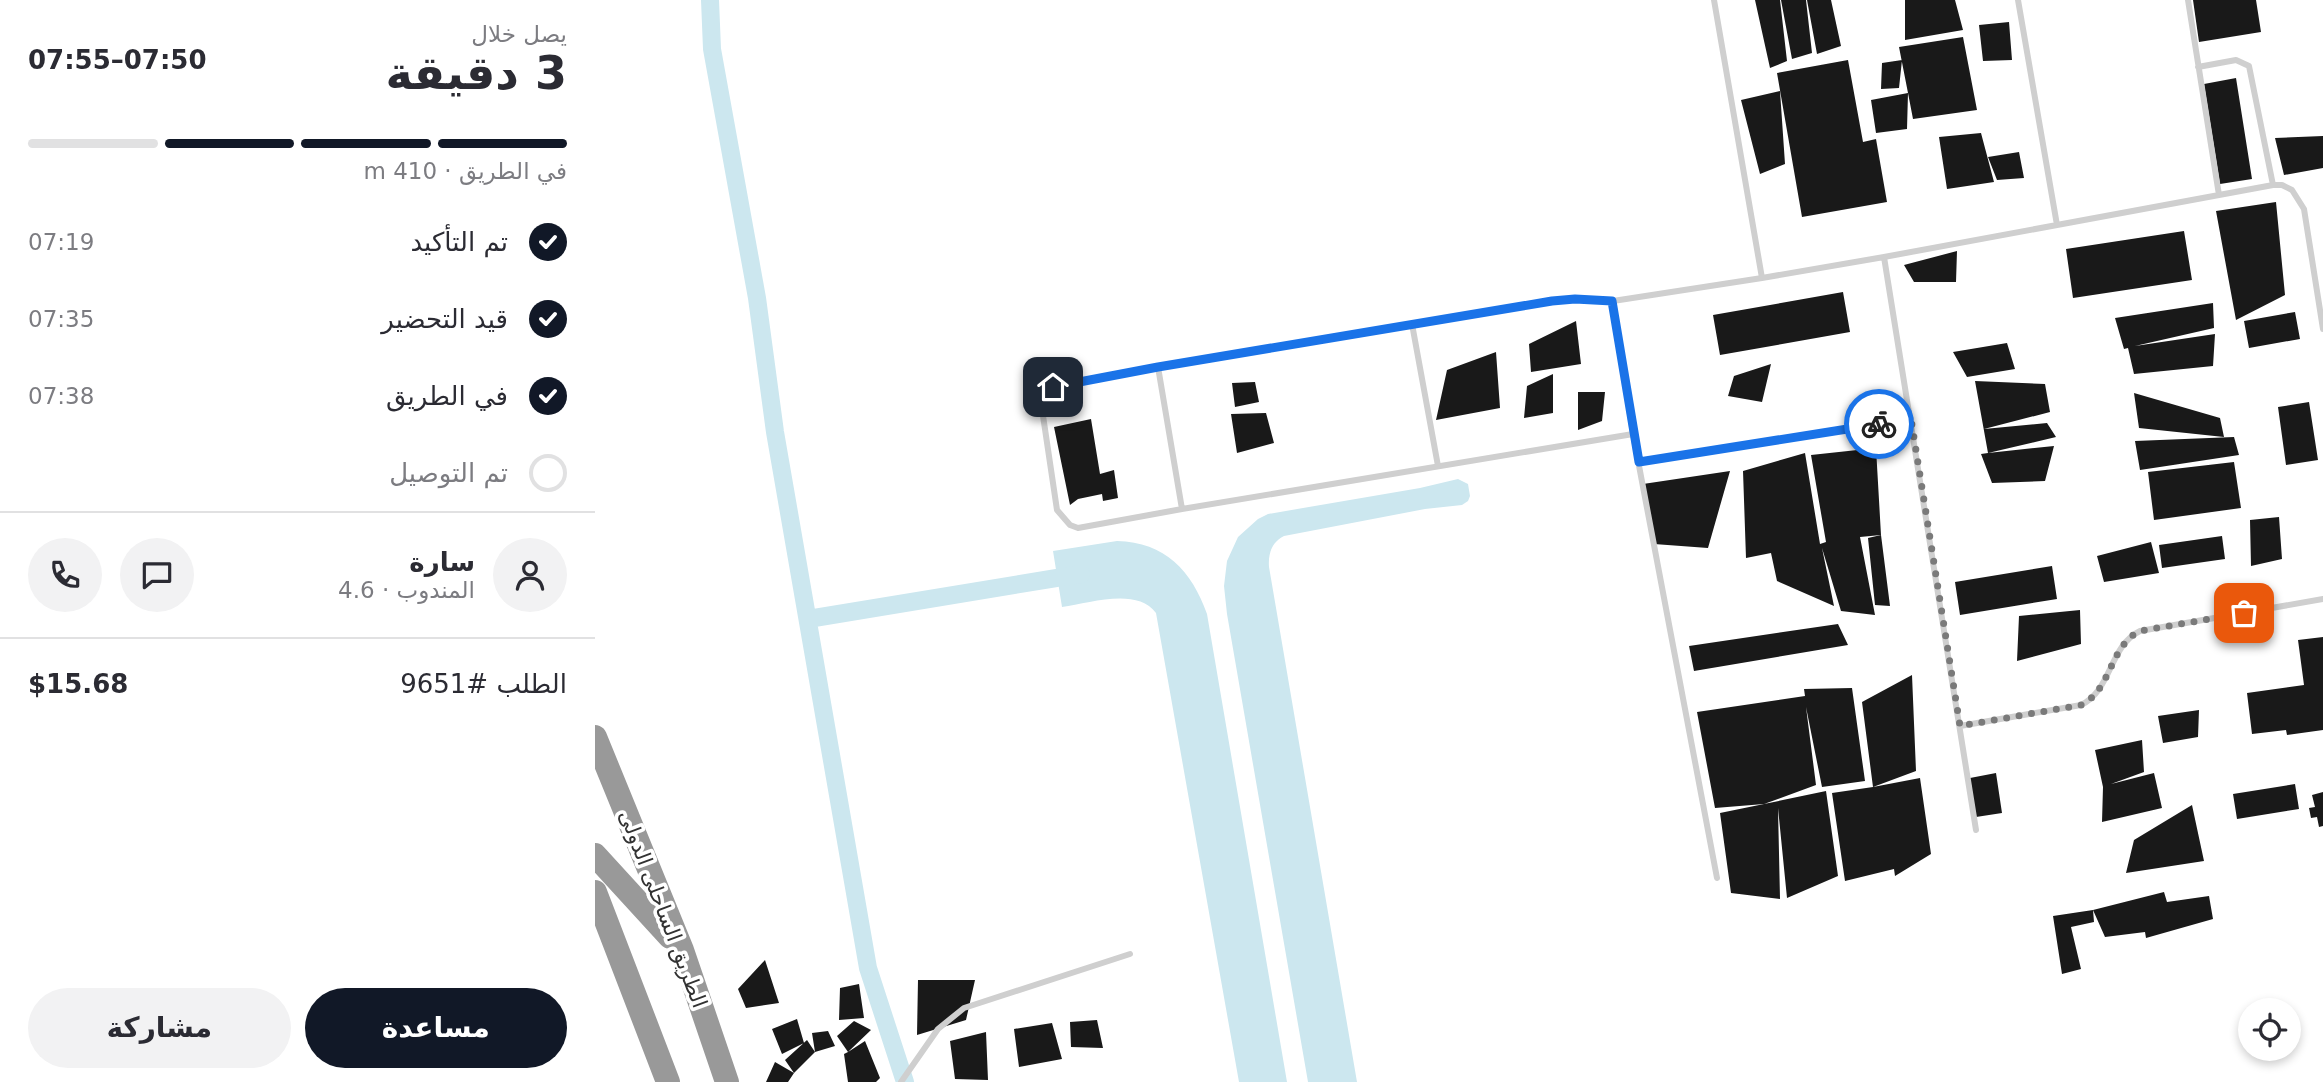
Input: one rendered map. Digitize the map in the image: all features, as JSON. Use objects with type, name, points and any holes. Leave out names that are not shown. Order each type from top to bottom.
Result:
[{"type":"highway","name":"الطريق الساحلى الدولى","points":[[595,737],[682,950],[727,1082]]},
{"type":"highway","points":[[595,855],[682,950]]},
{"type":"highway","points":[[595,892],[668,1082]]},
{"type":"lane","points":[[1714,0],[1762,278]]},
{"type":"lane","points":[[2018,0],[2057,225]]},
{"type":"lane","points":[[2188,0],[2219,195]]},
{"type":"lane","points":[[2198,67],[2236,60],[2249,66],[2273,185]]},
{"type":"lane","points":[[1633,434],[1079,528],[1062,519],[1056,503],[1041,409],[1043,400],[1053,387],[1062,384],[1552,301],[1612,301],[1762,278],[2273,185],[2292,190],[2304,209],[2323,329]]},
{"type":"lane","points":[[1884,257],[1976,830]]},
{"type":"lane","points":[[1612,301],[1633,434],[1717,878]]},
{"type":"lane","points":[[1412,324],[1438,466]]},
{"type":"lane","points":[[1158,367],[1182,509]]},
{"type":"lane","points":[[1639,462],[1911,419]]},
{"type":"lane","points":[[1960,726],[2081,705],[2090,701],[2101,688],[2125,641],[2140,631],[2323,599]]},
{"type":"lane","points":[[901,1082],[938,1029],[964,1008],[1130,954]]},
{"type":"water","points":[[1458,479],[1468,484],[1470,496],[1462,505],[1425,509],[1284,536],[1276,541],[1269,557],[1357,1082],[1308,1082],[1227,614],[1224,586],[1227,561],[1238,537],[1258,519],[1268,514]]},
{"type":"water","points":[[1117,541],[1134,543],[1163,553],[1185,572],[1207,614],[1287,1082],[1239,1082],[1156,613],[1148,605],[1125,599],[1099,600],[1062,607],[1053,551]]},
{"type":"building","points":[[1755,0],[1780,0],[1787,61],[1770,68]]},
{"type":"building","points":[[1781,0],[1806,0],[1812,53],[1792,59]]},
{"type":"building","points":[[1807,0],[1831,0],[1841,46],[1817,54]]},
{"type":"building","points":[[1905,0],[1955,0],[1963,30],[1905,40]]},
{"type":"building","points":[[2193,0],[2256,0],[2261,32],[2199,42]]},
{"type":"building","points":[[2009,22],[2012,60],[1983,61],[1979,25]]},
{"type":"building","points":[[1963,37],[1977,110],[1913,119],[1899,47]]},
{"type":"building","points":[[1848,60],[1863,142],[1876,139],[1887,202],[1802,217],[1777,73]]},
{"type":"building","points":[[1902,60],[1899,88],[1881,89],[1882,63]]},
{"type":"building","points":[[2236,78],[2252,179],[2220,184],[2204,84]]},
{"type":"building","points":[[1780,91],[1785,164],[1760,174],[1741,100]]},
{"type":"building","points":[[1908,93],[1907,129],[1876,133],[1871,100]]},
{"type":"building","points":[[1981,133],[1994,182],[1947,189],[1939,137]]},
{"type":"building","points":[[2323,136],[2323,168],[2284,175],[2275,138]]},
{"type":"building","points":[[2019,152],[2024,178],[1997,180],[1988,157]]},
{"type":"building","points":[[2276,202],[2285,295],[2236,320],[2216,211]]},
{"type":"building","points":[[2184,231],[2192,280],[2073,298],[2066,249]]},
{"type":"building","points":[[1957,251],[1956,282],[1914,282],[1904,265]]},
{"type":"building","points":[[1843,292],[1850,332],[1720,355],[1713,315]]},
{"type":"building","points":[[2213,303],[2214,328],[2135,346],[2215,334],[2213,366],[2134,374],[2128,348],[2124,349],[2115,318]]},
{"type":"building","points":[[2295,312],[2300,339],[2249,348],[2244,321]]},
{"type":"building","points":[[1576,321],[1581,364],[1531,372],[1529,344]]},
{"type":"building","points":[[2007,343],[2015,369],[1967,377],[1953,352]]},
{"type":"building","points":[[1496,352],[1500,408],[1436,420],[1447,370]]},
{"type":"building","points":[[1771,364],[1762,402],[1728,396],[1734,376]]},
{"type":"building","points":[[1553,374],[1553,413],[1524,418],[1527,386]]},
{"type":"building","points":[[1975,381],[2045,384],[2050,412],[1984,429],[2047,423],[2056,437],[1988,453]]},
{"type":"building","points":[[1255,382],[1259,402],[1235,407],[1232,383]]},
{"type":"building","points":[[1578,392],[1605,392],[1602,421],[1578,430]]},
{"type":"building","points":[[2134,393],[2220,418],[2224,437],[2139,428]]},
{"type":"building","points":[[2309,402],[2318,460],[2286,465],[2278,407]]},
{"type":"building","points":[[1266,413],[1274,443],[1237,453],[1231,414]]},
{"type":"building","points":[[1091,419],[1100,474],[1114,470],[1118,498],[1103,501],[1102,494],[1078,499],[1070,505],[1054,427]]},
{"type":"building","points":[[2234,437],[2239,455],[2140,470],[2135,441]]},
{"type":"building","points":[[2054,446],[2045,481],[1992,483],[1981,454]]},
{"type":"building","points":[[1876,448],[1881,535],[1860,537],[1875,615],[1841,611],[1822,548],[1834,606],[1777,581],[1771,553],[1746,558],[1743,471],[1805,453],[1820,544],[1826,542],[1811,455]]},
{"type":"building","points":[[2234,462],[2241,508],[2154,520],[2148,472]]},
{"type":"building","points":[[1730,471],[1708,548],[1654,544],[1643,484]]},
{"type":"building","points":[[2279,517],[2282,559],[2251,566],[2250,520]]},
{"type":"building","points":[[1881,535],[1890,606],[1875,605],[1868,538]]},
{"type":"building","points":[[2222,536],[2225,559],[2162,568],[2159,545]]},
{"type":"building","points":[[2151,542],[2159,573],[2104,582],[2097,556]]},
{"type":"building","points":[[2052,566],[2057,599],[1960,615],[1955,582]]},
{"type":"building","points":[[2080,610],[2081,644],[2017,661],[2019,616]]},
{"type":"building","points":[[1838,624],[1848,645],[1694,671],[1689,646]]},
{"type":"building","points":[[2323,637],[2323,730],[2287,735],[2286,730],[2252,734],[2247,693],[2304,685],[2298,640]]},
{"type":"building","points":[[1912,675],[1916,771],[1873,787],[1862,702]]},
{"type":"building","points":[[1852,688],[1865,781],[1822,787],[1806,707],[1816,785],[1764,804],[1715,808],[1697,712],[1805,696],[1804,689]]},
{"type":"building","points":[[2199,710],[2198,737],[2163,743],[2158,716]]},
{"type":"building","points":[[2142,740],[2144,772],[2111,784],[2154,773],[2162,808],[2102,822],[2103,787],[2095,750]]},
{"type":"building","points":[[1996,773],[2002,813],[1976,817],[1970,778]]},
{"type":"building","points":[[1920,778],[1931,854],[1895,876],[1894,869],[1845,881],[1832,793]]},
{"type":"building","points":[[2295,784],[2299,809],[2237,819],[2233,794]]},
{"type":"building","points":[[1826,791],[1838,876],[1787,898],[1778,808],[1780,899],[1731,893],[1720,813]]},
{"type":"building","points":[[2323,792],[2323,826],[2319,827],[2317,817],[2311,818],[2309,808],[2315,807],[2312,795]]},
{"type":"building","points":[[2192,805],[2204,861],[2126,873],[2134,840]]},
{"type":"building","points":[[2164,892],[2167,902],[2209,896],[2213,919],[2146,938],[2145,932],[2105,937],[2093,910]]},
{"type":"building","points":[[2093,910],[2094,922],[2071,927],[2081,969],[2062,974],[2053,916]]},
{"type":"building","points":[[765,960],[779,1003],[746,1008],[738,989]]},
{"type":"building","points":[[918,980],[975,980],[966,1020],[917,1035]]},
{"type":"building","points":[[859,984],[864,1018],[839,1020],[840,988]]},
{"type":"building","points":[[797,1019],[804,1043],[782,1054],[772,1029]]},
{"type":"building","points":[[1097,1020],[1103,1048],[1071,1047],[1070,1022]]},
{"type":"building","points":[[854,1021],[871,1030],[848,1052],[837,1036]]},
{"type":"building","points":[[1052,1023],[1062,1059],[1019,1067],[1014,1029]]},
{"type":"building","points":[[828,1031],[835,1046],[815,1052],[812,1033]]},
{"type":"building","points":[[986,1032],[988,1080],[955,1079],[950,1041]]},
{"type":"building","points":[[807,1040],[815,1052],[794,1073],[785,1060]]},
{"type":"building","points":[[865,1041],[880,1078],[876,1082],[848,1082],[844,1054]]},
{"type":"building","points":[[775,1062],[794,1073],[788,1082],[766,1082]]},
{"type":"waterway","points":[[710,0],[712,49],[757,298],[775,432],[868,968],[905,1082]]},
{"type":"waterway","points":[[808,619],[1081,574]]},
{"type":"way so far","points":[[1879,424],[1911,419],[1960,726],[2081,705],[2097,695],[2120,649],[2132,635],[2140,631],[2244,613]]},
{"type":"route","points":[[1053,387],[1552,301],[1596,299],[1612,301],[1639,462],[1879,424]]}]
